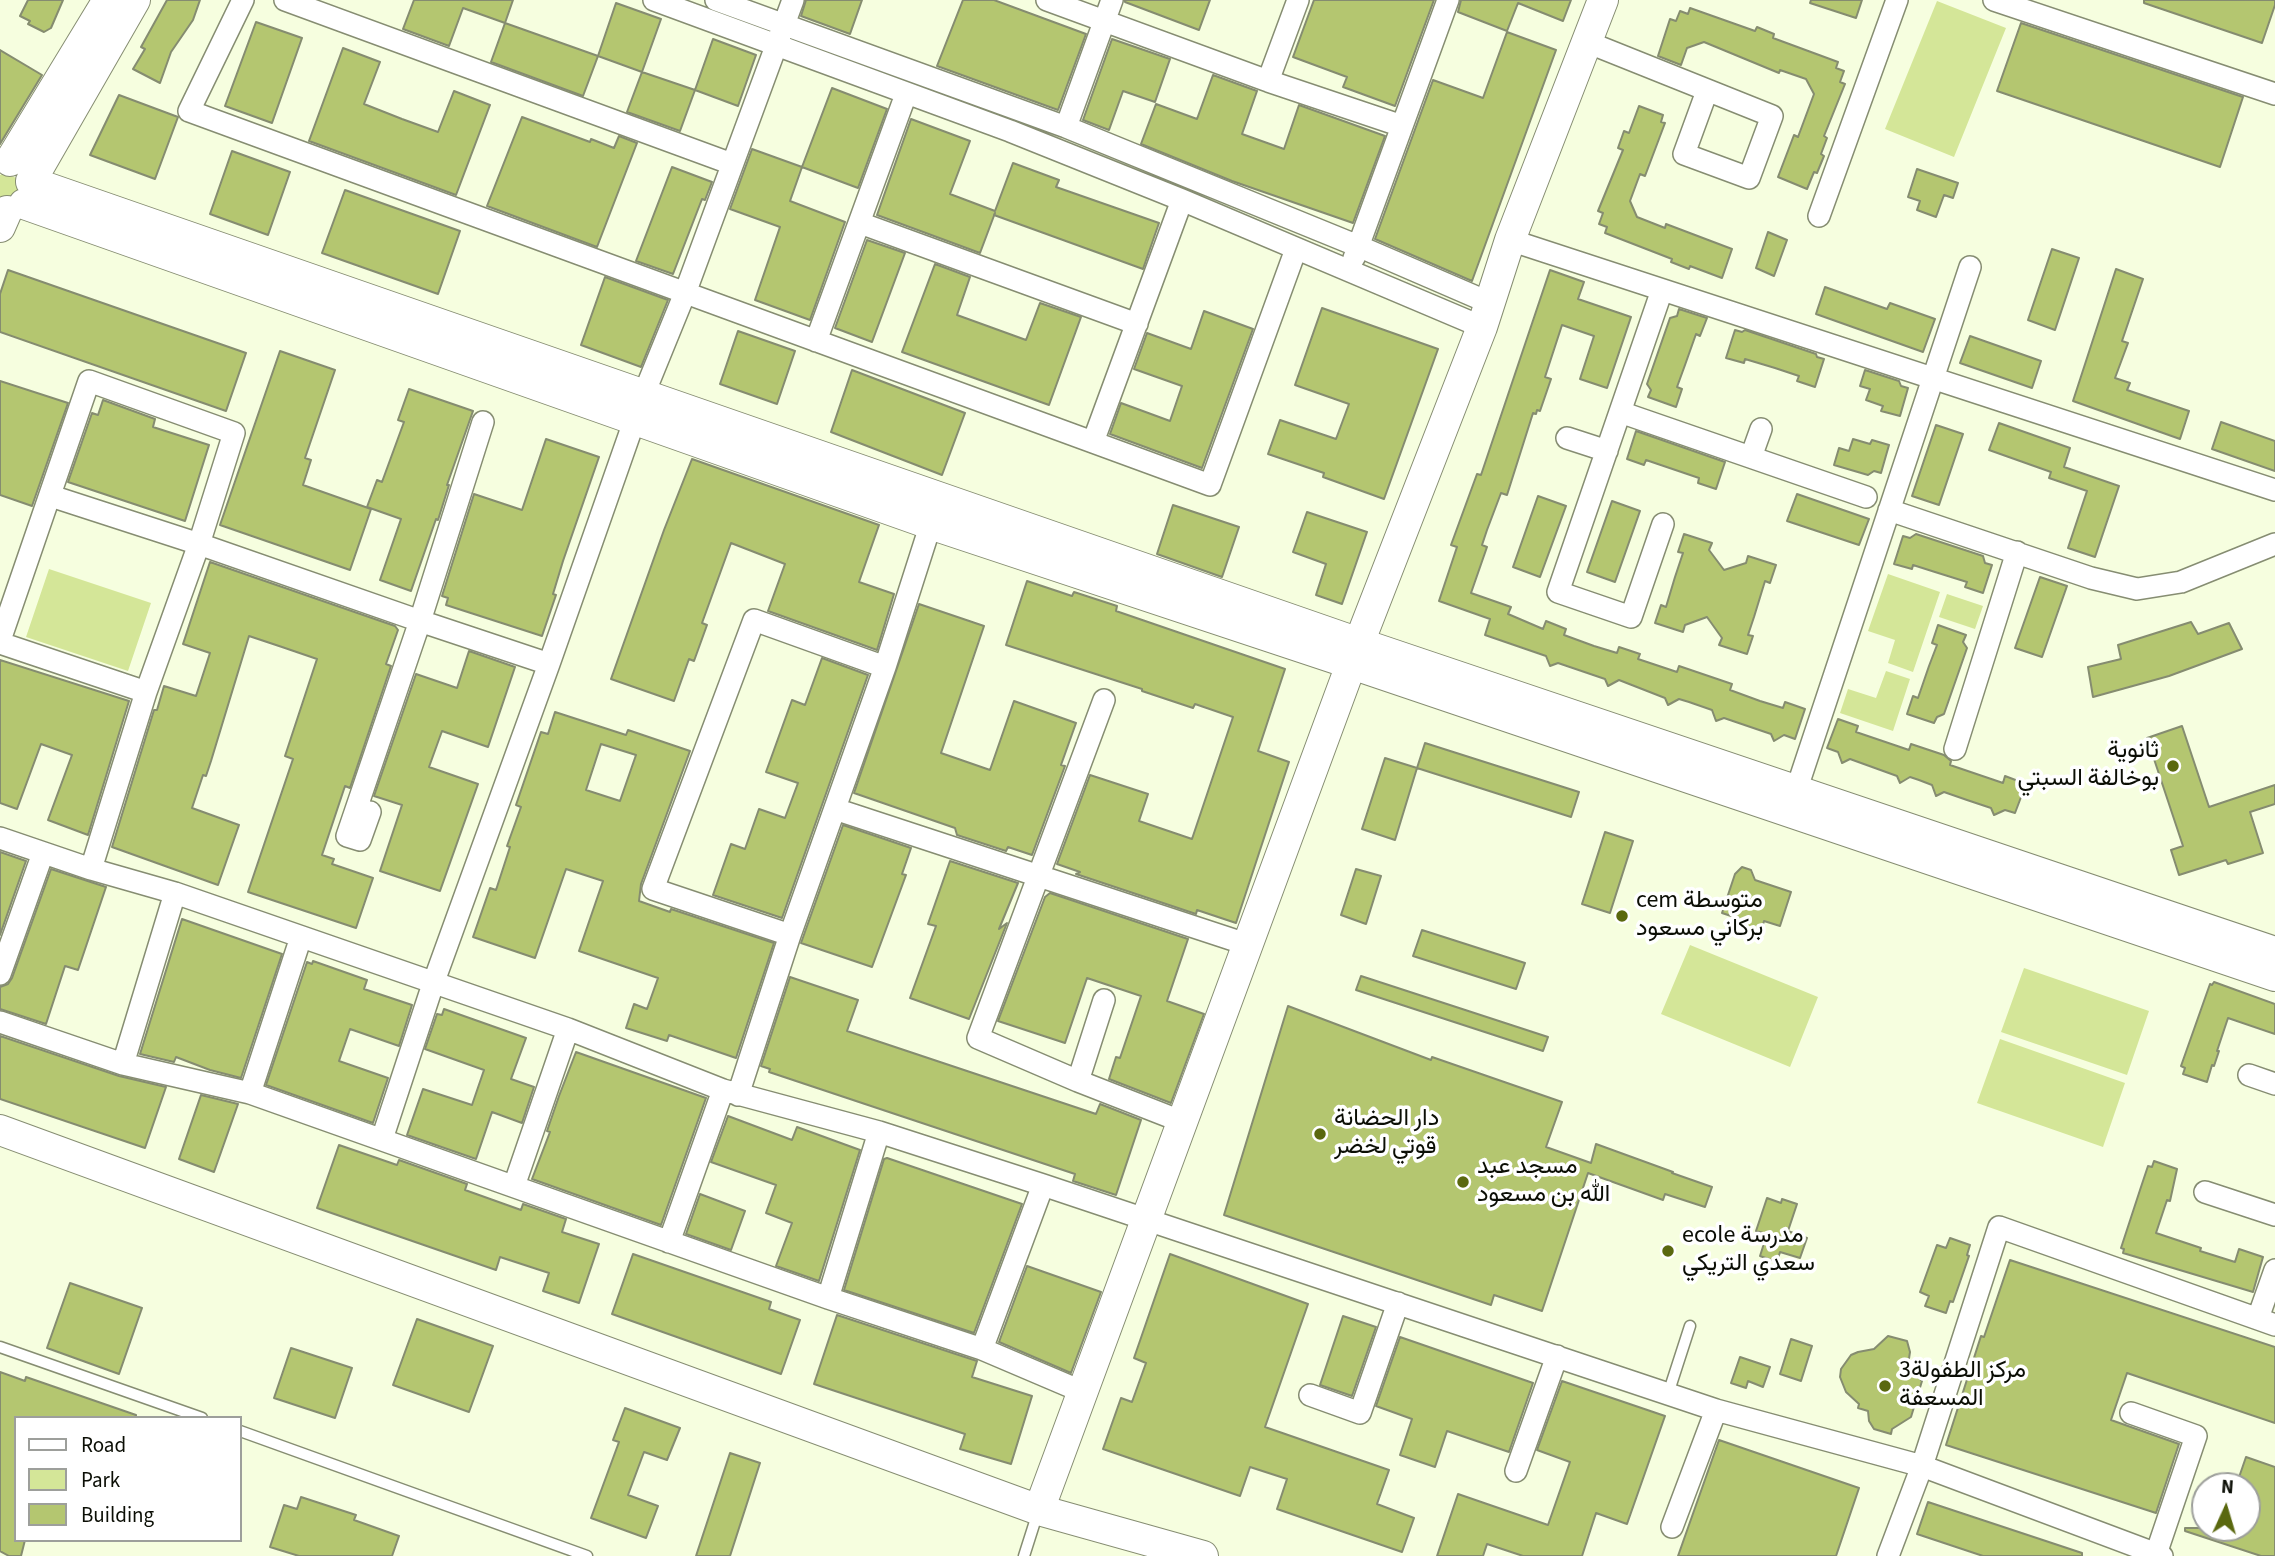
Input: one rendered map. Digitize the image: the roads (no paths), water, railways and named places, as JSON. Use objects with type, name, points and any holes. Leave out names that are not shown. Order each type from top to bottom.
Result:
[{"type":"main road","points":[[13,192],[108,0]]},
{"type":"main road","points":[[13,192],[135,0]]},
{"type":"main road","points":[[1039,1510],[1356,654],[1486,315],[1510,240],[1603,0]]},
{"type":"main road","points":[[13,192],[1356,654],[2275,976]]},
{"type":"main road","points":[[1356,654],[1796,791],[2275,952]]},
{"type":"main road","points":[[0,1130],[1039,1510],[1203,1556]]},
{"type":"street","points":[[243,0],[189,111],[1210,485],[1297,249]]},
{"type":"street","points":[[285,0],[733,164]]},
{"type":"street","points":[[654,0],[1010,131],[1349,270],[1486,315]]},
{"type":"street","points":[[716,0],[1066,127],[1359,246],[1486,315]]},
{"type":"street","points":[[382,1139],[433,984],[638,408],[685,293],[793,0]]},
{"type":"street","points":[[1047,0],[1402,126]]},
{"type":"street","points":[[1066,127],[1112,0]]},
{"type":"street","points":[[1268,80],[1298,0]]},
{"type":"street","points":[[1349,270],[1448,0]]},
{"type":"street","points":[[1819,216],[1897,0]]},
{"type":"street","points":[[2003,1],[2275,94]]},
{"type":"street","points":[[1587,43],[1772,116],[1749,178],[1684,154],[1707,92]]},
{"type":"street","points":[[816,341],[906,94]]},
{"type":"street","points":[[1093,442],[1182,200]]},
{"type":"street","points":[[860,223],[1137,324]]},
{"type":"street","points":[[1510,240],[2275,490]]},
{"type":"street","points":[[1796,791],[1970,267]]},
{"type":"street","points":[[1662,290],[1558,592],[1631,617],[1663,524]]},
{"type":"street","points":[[91,869],[146,692],[199,544],[234,433],[89,381],[0,641],[146,692]]},
{"type":"street","points":[[1620,412],[1866,496]]},
{"type":"street","points":[[370,812],[360,840],[347,836],[420,621],[482,422]]},
{"type":"street","points":[[1751,457],[1760,429]]},
{"type":"street","points":[[1567,438],[1606,451]]},
{"type":"street","points":[[51,496],[549,664]]},
{"type":"street","points":[[1889,510],[2091,578],[2137,589],[2181,582],[2275,544]]},
{"type":"street","points":[[669,1242],[730,1093],[790,935],[886,667],[935,511]]},
{"type":"street","points":[[1955,749],[2017,552]]},
{"type":"street","points":[[790,935],[653,889],[754,620],[886,667]]},
{"type":"street","points":[[1104,700],[978,1038],[1183,1122]]},
{"type":"street","points":[[835,809],[1249,945]]},
{"type":"street","points":[[0,838],[91,869],[175,893],[568,1030],[730,1093],[878,1132],[1043,1185],[1716,1410],[1922,1466],[2159,1555],[2196,1436],[2132,1413]]},
{"type":"street","points":[[0,974],[43,853]]},
{"type":"street","points":[[123,1064],[175,893]]},
{"type":"street","points":[[250,1093],[301,937]]},
{"type":"street","points":[[1078,1081],[1104,1000]]},
{"type":"street","points":[[0,1022],[123,1064],[250,1093],[828,1298],[982,1349],[1083,1392]]},
{"type":"street","points":[[514,1186],[568,1030]]},
{"type":"street","points":[[2249,1075],[2275,1084]]},
{"type":"street","points":[[828,1298],[878,1132]]},
{"type":"street","points":[[982,1349],[1043,1185]]},
{"type":"street","points":[[2205,1192],[2275,1215]]},
{"type":"street","points":[[1888,1556],[1922,1466],[1999,1227],[2266,1322],[2275,1270]]},
{"type":"street","points":[[1310,1395],[1360,1413],[1398,1303]]},
{"type":"street","points":[[1516,1471],[1558,1356]]},
{"type":"street","points":[[1672,1527],[1716,1410]]},
{"type":"lane","points":[[1668,1394],[1690,1326]]},
{"type":"lane","points":[[0,1347],[196,1416]]},
{"type":"lane","points":[[242,1432],[587,1556]]},
{"type":"lane","points":[[1024,1556],[1039,1510]]},
{"type":"place","name":"ثانوية بوخالفة السبتي","points":[[2173,766]]},
{"type":"place","name":"cem متوسطة بركاني مسعود","points":[[1622,916]]},
{"type":"place","name":"دار الحضانة قوتي لخضر","points":[[1320,1134]]},
{"type":"place","name":"مسجد عبد الله بن مسعود","points":[[1463,1182]]},
{"type":"place","name":"ecole مدرسة سعدي التريكي","points":[[1668,1251]]},
{"type":"place","name":"3مركز الطفولة المسعفة","points":[[1885,1386]]}]
